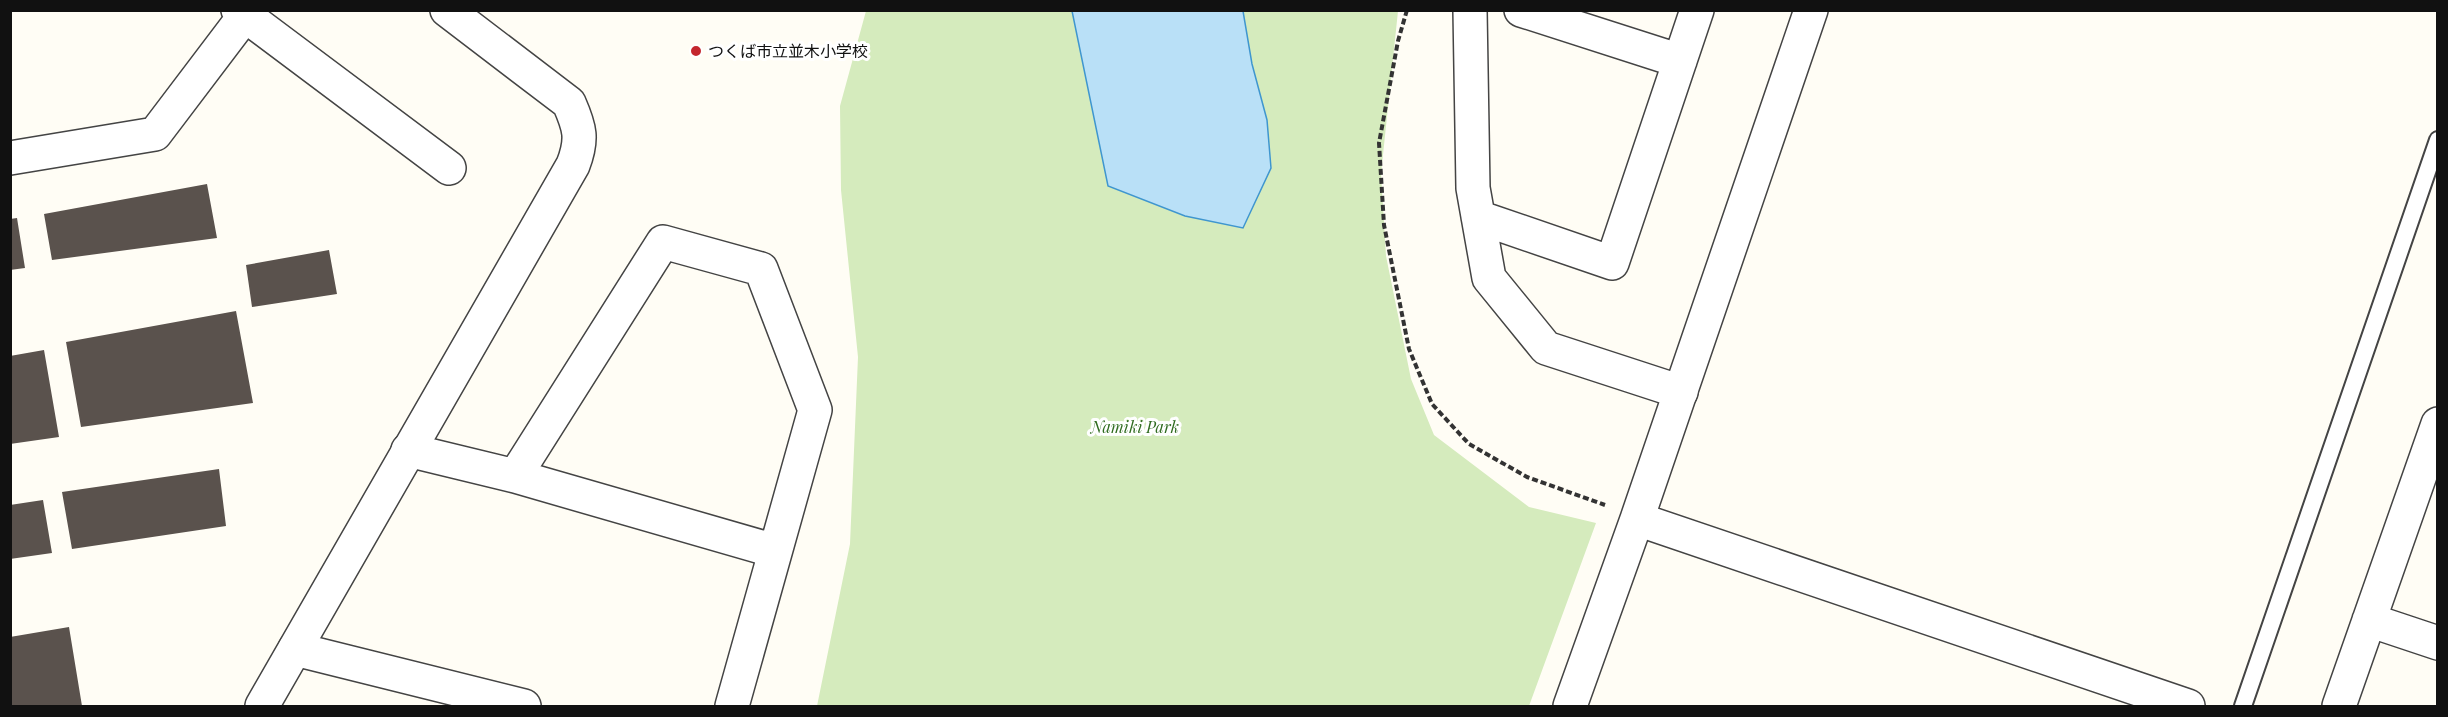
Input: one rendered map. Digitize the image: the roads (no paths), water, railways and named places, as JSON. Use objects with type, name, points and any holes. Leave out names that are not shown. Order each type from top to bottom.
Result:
[{"type":"street","points":[[262,706],[573,165],[580,146],[578,124],[569,103],[447,10]]},
{"type":"street","points":[[1470,10],[1473,188],[1489,278],[1546,348],[1681,392]]},
{"type":"street","points":[[1521,10],[1680,61]]},
{"type":"street","points":[[1478,217],[1612,263],[1697,10]]},
{"type":"street","points":[[1570,706],[1681,392],[1811,10]]},
{"type":"street","points":[[10,158],[155,134],[244,12],[449,168]]},
{"type":"street","points":[[515,476],[663,242],[761,269],[815,410],[732,706]]},
{"type":"street","points":[[2339,706],[2438,424]]},
{"type":"street","points":[[408,450],[515,476],[775,551]]},
{"type":"street","points":[[1637,519],[2188,706]]},
{"type":"street","points":[[2369,620],[2438,643]]},
{"type":"street","points":[[296,650],[524,706]]},
{"type":"lane","points":[[2243,706],[2438,140]]},
{"type":"water","points":[[1072,11],[1243,11],[1252,64],[1267,120],[1271,168],[1243,228],[1185,216],[1108,186]]},
{"type":"place","name":"つくば市立並木小学校","points":[[696,51]]},
{"type":"park label","name":"Namiki Park","points":[[1135,427]]}]
